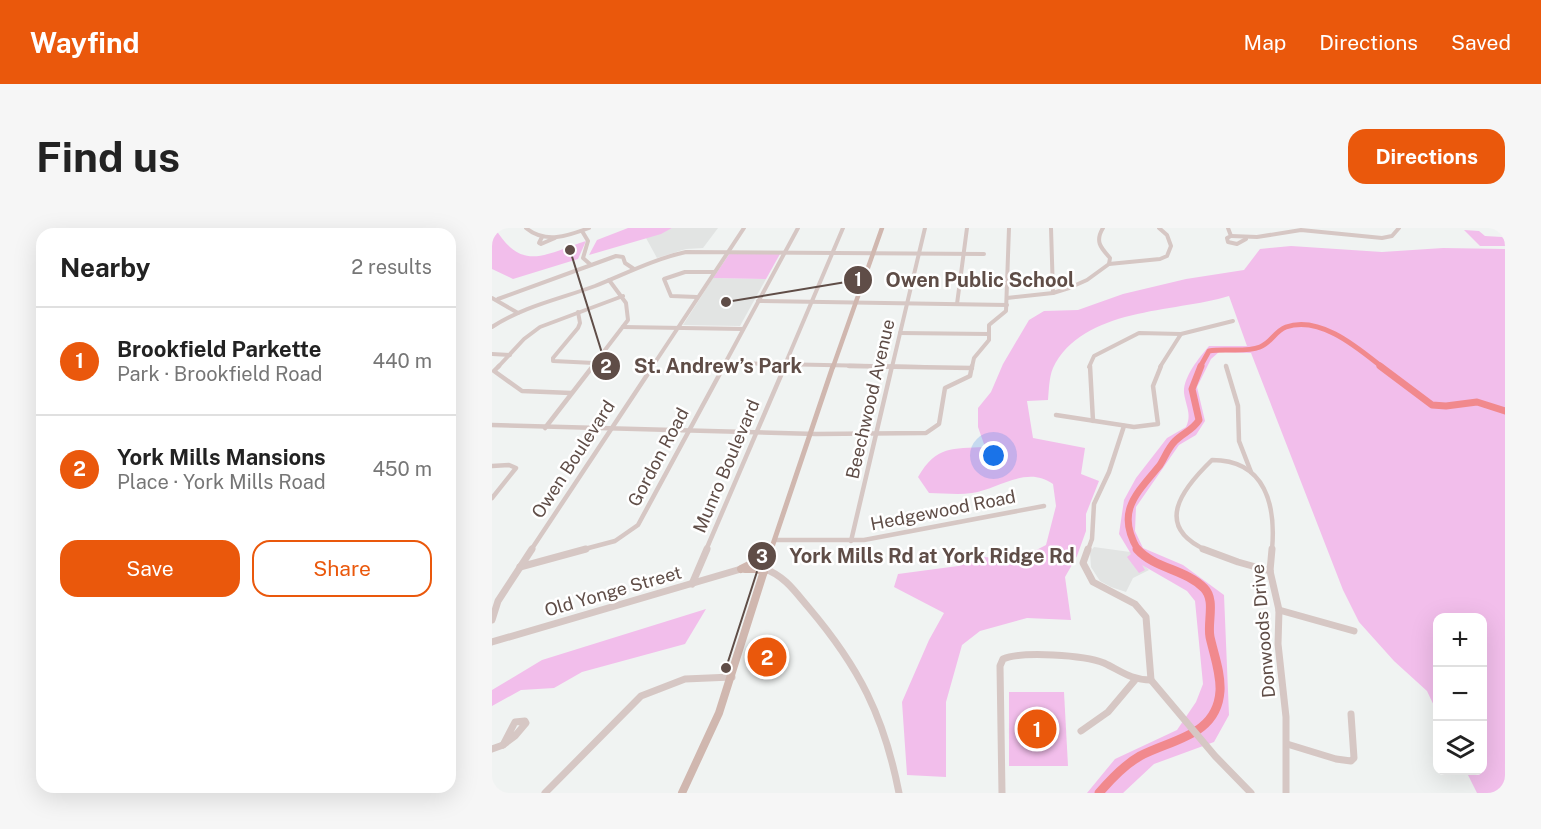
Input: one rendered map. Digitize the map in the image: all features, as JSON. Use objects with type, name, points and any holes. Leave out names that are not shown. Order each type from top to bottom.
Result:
[{"type":"main road","points":[[682,793],[715,728],[764,571],[882,228]]},
{"type":"main road","points":[[741,569],[759,559],[774,544]]},
{"type":"main road","points":[[741,569],[764,571]]},
{"type":"street","points":[[526,228],[542,237],[556,237],[589,228]]},
{"type":"street","name":"Owen Boulevard","points":[[492,620],[498,601],[744,228]]},
{"type":"street","name":"Gordon Road","points":[[520,567],[615,541],[634,530],[798,228]]},
{"type":"street","name":"Munro Boulevard","points":[[692,584],[843,228]]},
{"type":"street","name":"Beechwood Avenue","points":[[851,542],[925,228]]},
{"type":"street","points":[[957,304],[967,228]]},
{"type":"street","points":[[492,426],[916,435],[932,430],[942,416],[945,388],[970,376],[974,358],[989,340],[990,323],[1005,313],[1009,228]]},
{"type":"street","points":[[1051,228],[1053,293]]},
{"type":"street","points":[[1103,228],[1098,236],[1099,246],[1110,258],[1109,264]]},
{"type":"street","points":[[1007,298],[1053,293],[1087,280],[1109,264],[1150,261],[1167,256],[1171,246],[1167,235],[1159,228]]},
{"type":"street","points":[[1228,228],[1232,236]]},
{"type":"street","points":[[1232,236],[1246,239],[1285,231],[1305,230],[1382,238],[1392,236],[1399,228]]},
{"type":"street","points":[[582,231],[588,237],[589,242],[583,258],[591,265]]},
{"type":"street","points":[[1232,236],[1227,240],[1233,244],[1241,243],[1246,239]]},
{"type":"street","points":[[542,237],[539,243],[543,244],[556,237]]},
{"type":"street","points":[[492,327],[518,313],[682,252],[984,254]]},
{"type":"street","points":[[1107,254],[1129,261]]},
{"type":"street","points":[[498,299],[622,256],[625,263],[634,269]]},
{"type":"street","points":[[697,297],[671,296],[664,279],[685,272],[714,272]]},
{"type":"street","points":[[545,428],[629,316],[623,296],[609,280]]},
{"type":"street","points":[[571,393],[530,393],[519,390],[495,373],[510,354],[540,327],[623,296]]},
{"type":"street","points":[[492,298],[498,299],[518,313]]},
{"type":"street","points":[[758,301],[1007,305]]},
{"type":"street","points":[[578,312],[580,323],[578,328],[553,360],[594,363]]},
{"type":"street","points":[[1093,421],[1089,367],[1094,356],[1139,333],[1180,334],[1233,321]]},
{"type":"street","points":[[622,327],[743,329]]},
{"type":"street","points":[[900,333],[989,334]]},
{"type":"street","points":[[1056,415],[1124,426],[1144,427],[1158,424],[1152,402],[1153,382],[1180,334]]},
{"type":"street","points":[[492,354],[510,354]]},
{"type":"street","points":[[725,363],[972,368]]},
{"type":"street","points":[[1226,366],[1239,406],[1239,441],[1251,472]]},
{"type":"street","points":[[1124,426],[1109,471],[1094,504],[1092,539],[1083,563],[1093,582],[1135,604],[1146,617],[1151,680],[1251,793]]},
{"type":"street","points":[[1251,472],[1218,459],[1212,460],[1182,493],[1176,505],[1175,518],[1178,529],[1196,544],[1212,553],[1270,571]]},
{"type":"street","points":[[492,466],[509,465],[516,469],[492,498]]},
{"type":"street","name":"Donwoods Drive","points":[[1251,472],[1268,494],[1272,508],[1274,538],[1270,571],[1279,610],[1278,644],[1287,744],[1286,793]]},
{"type":"street","name":"Hedgewood Road","points":[[774,544],[851,542],[1044,506]]},
{"type":"street","name":"Old Yonge Street","points":[[492,642],[741,569]]},
{"type":"street","points":[[764,571],[773,570],[801,597],[834,637],[851,663],[881,724],[899,793]]},
{"type":"street","points":[[1279,610],[1354,631]]},
{"type":"street","points":[[1002,793],[1000,666],[1003,659],[1010,656],[1082,658],[1102,663],[1129,679],[1151,680]]},
{"type":"street","points":[[545,793],[641,696],[688,677],[732,677]]},
{"type":"street","points":[[1081,731],[1108,712],[1135,680]]},
{"type":"street","points":[[1287,744],[1336,759],[1351,761],[1354,758],[1351,714]]},
{"type":"shaded area","points":[[492,228],[495,228],[515,251],[525,255],[546,254],[586,241],[578,259],[513,279],[492,269]]},
{"type":"shaded area","points":[[628,228],[672,228],[661,234],[589,255],[597,240]]},
{"type":"shaded area","points":[[672,228],[718,228],[703,248],[686,249],[657,258],[646,238]]},
{"type":"shaded area","points":[[1464,230],[1479,231],[1485,236],[1502,237],[1505,240],[1505,246],[1480,246]]},
{"type":"shaded area","points":[[1291,246],[1382,252],[1443,248],[1505,249],[1505,793],[1477,793],[1468,775],[1487,775],[1487,613],[1433,613],[1433,704],[1427,691],[1394,661],[1359,622],[1343,590],[1251,353],[1219,352],[1211,359],[1197,387],[1205,421],[1196,435],[1179,445],[1136,507],[1135,531],[1143,548],[1183,565],[1224,595],[1229,715],[1214,742],[1154,764],[1123,793],[1087,793],[1115,759],[1177,730],[1196,702],[1203,684],[1195,601],[1187,591],[1142,565],[1145,570],[1139,573],[1127,557],[1131,554],[1119,534],[1124,500],[1136,478],[1167,438],[1186,427],[1189,414],[1184,387],[1196,362],[1209,346],[1247,346],[1229,296],[1131,316],[1085,333],[1067,348],[1053,368],[1048,400],[1027,401],[1033,438],[1085,448],[1081,474],[1099,481],[1086,514],[1086,531],[1077,556],[1065,577],[1071,620],[1027,618],[980,631],[962,645],[946,702],[946,777],[907,775],[902,702],[929,640],[944,613],[894,587],[898,574],[958,566],[985,557],[1015,561],[1046,545],[1056,506],[1053,484],[1043,479],[1023,477],[982,491],[956,494],[929,493],[918,477],[939,454],[954,449],[985,447],[978,427],[978,408],[991,392],[1003,364],[1029,320],[1044,311],[1078,310],[1123,294],[1186,279],[1244,270],[1260,249]]},
{"type":"shaded area","points":[[730,253],[780,254],[766,279],[713,278]]},
{"type":"shaded area","points":[[713,278],[766,279],[740,326],[683,325]]},
{"type":"shaded area","points":[[1094,547],[1130,552],[1149,570],[1133,578],[1126,592],[1111,587],[1100,581],[1091,567],[1090,552]]},
{"type":"shaded area","points":[[706,609],[685,644],[582,672],[554,688],[521,690],[492,706],[492,690],[542,660]]},
{"type":"shaded area","points":[[1009,692],[1064,692],[1068,766],[1009,766]]},
{"type":"waterway","points":[[1200,367],[1209,351],[1248,350],[1260,347],[1282,329],[1299,324],[1325,329],[1338,335],[1382,367]]},
{"type":"waterway","points":[[1138,550],[1128,525],[1131,504],[1160,465],[1168,450],[1199,420],[1192,389],[1201,366]]},
{"type":"waterway","points":[[1380,366],[1432,405],[1446,406],[1477,402],[1505,411]]},
{"type":"waterway","points":[[1099,793],[1118,773],[1140,756],[1179,740],[1202,727],[1211,718],[1217,706],[1220,691],[1209,631],[1210,599],[1208,593],[1188,577],[1152,561],[1138,550]]},
{"type":"place","name":"St. Andrew’s Park","points":[[570,250]]},
{"type":"place","name":"Owen Public School","points":[[726,302]]},
{"type":"place","name":"York Mills Mansions","points":[[767,657]]},
{"type":"place","name":"York Mills Rd at York Ridge Rd","points":[[726,668]]},
{"type":"place","name":"Brookfield Parkette","points":[[1037,729]]}]
